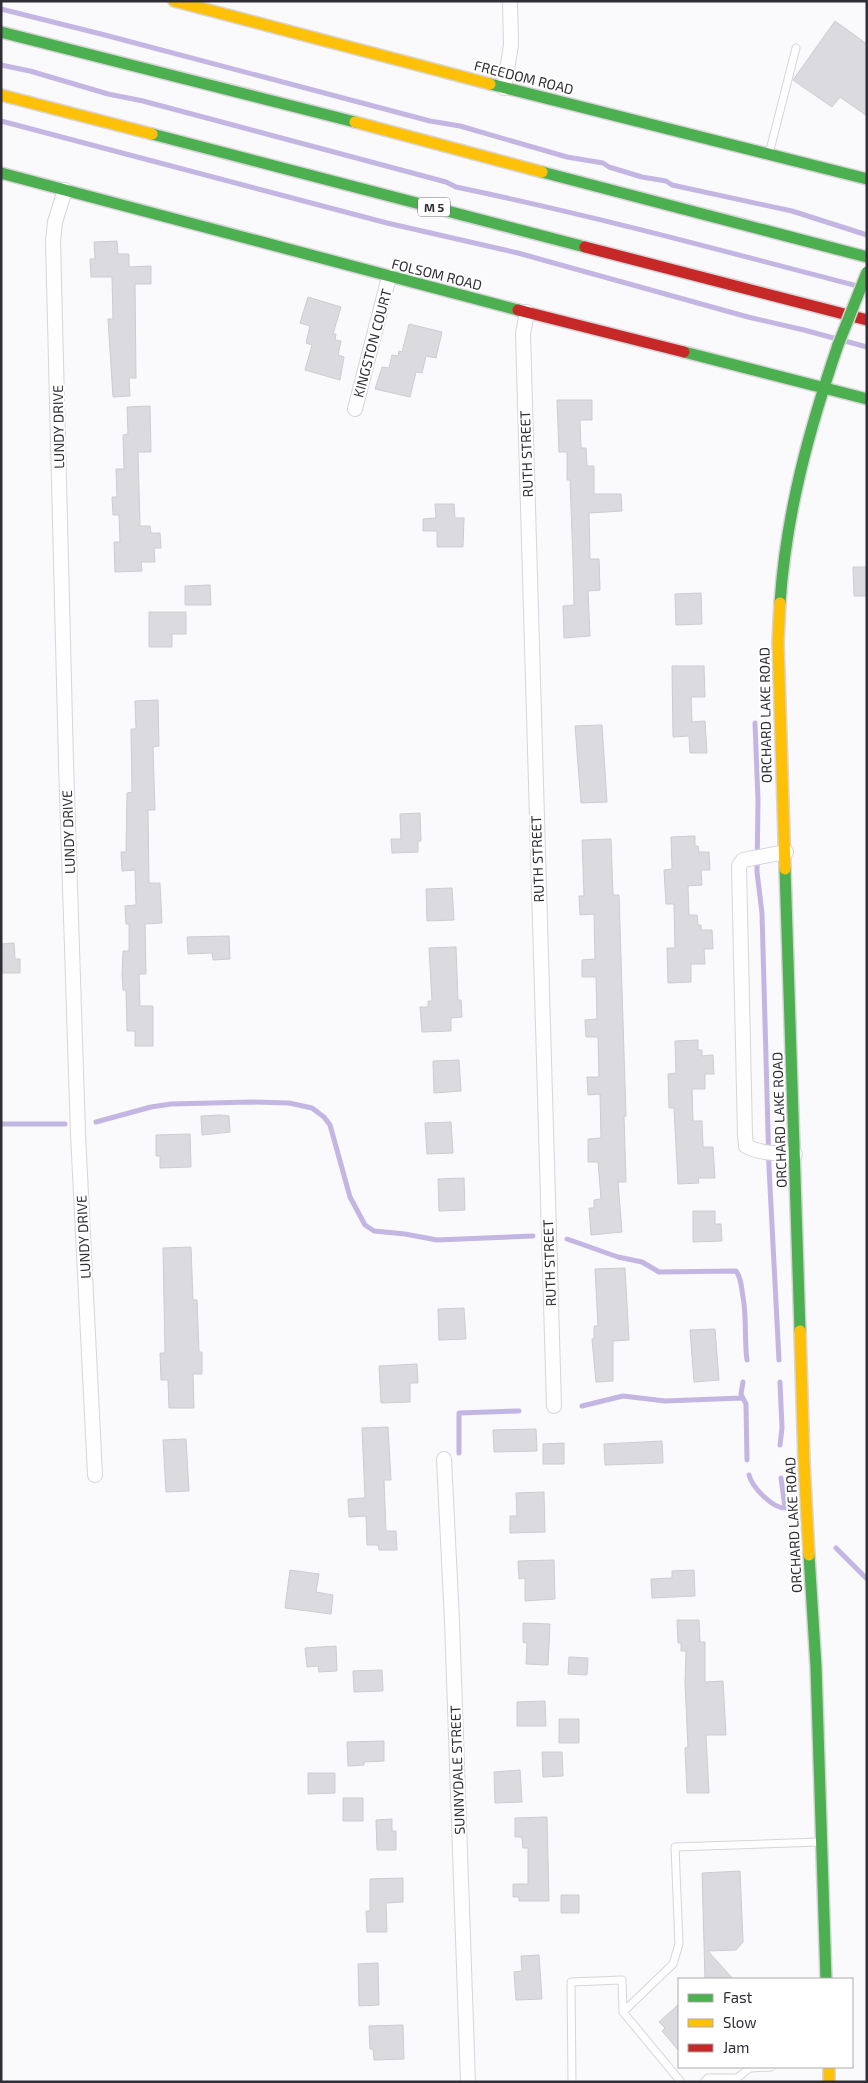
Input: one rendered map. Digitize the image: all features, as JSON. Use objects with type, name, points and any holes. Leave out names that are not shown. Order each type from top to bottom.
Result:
[{"type":"main road","name":"FREEDOM ROAD","points":[[174,1],[504,88],[867,179]]},
{"type":"main road","points":[[1,32],[327,114],[678,209],[867,257]]},
{"type":"main road","name":"M 5","points":[[1,95],[867,320]]},
{"type":"main road","name":"FOLSOM ROAD","points":[[1,173],[389,277],[867,399]]},
{"type":"main road","name":"ORCHARD LAKE ROAD","points":[[826,1978],[816,1667],[804,1463],[778,642],[779,603],[798,476],[823,388],[867,272]]},
{"type":"main road","points":[[828,2068],[829,2082]]},
{"type":"street","points":[[504,88],[511,44],[510,1]]},
{"type":"street","name":"LUNDY DRIVE","points":[[66,190],[55,222],[53,240],[77,1105],[95,1475]]},
{"type":"street","name":"KINGSTON COURT","points":[[354,409],[389,277]]},
{"type":"street","name":"RUTH STREET","points":[[527,312],[523,334],[554,1406]]},
{"type":"street","points":[[786,852],[743,860],[738,866],[745,1135],[746,1146],[753,1150],[766,1153],[794,1154]]},
{"type":"street","name":"SUNNYDALE STREET","points":[[444,1459],[452,1622],[468,2082]]},
{"type":"lane","points":[[769,154],[796,48]]},
{"type":"lane","points":[[623,2012],[673,1964],[679,1944],[675,1846],[822,1842]]},
{"type":"lane","points":[[572,2082],[571,1982],[622,1980],[623,2012],[681,2082]]},
{"type":"lane","points":[[704,2082],[708,2078],[737,2080],[750,2068]]},
{"type":"building","points":[[835,21],[867,44],[867,116],[840,97],[832,107],[793,80]]},
{"type":"building","points":[[117,241],[118,254],[129,254],[129,267],[151,266],[151,284],[135,284],[136,378],[129,378],[130,396],[113,397],[108,319],[113,319],[112,277],[91,277],[90,259],[95,259],[94,242]]},
{"type":"building","points":[[308,297],[341,307],[333,334],[336,334],[335,340],[341,341],[338,355],[344,357],[340,380],[305,370],[312,345],[306,343],[310,326],[300,323]]},
{"type":"building","points":[[409,324],[442,332],[436,358],[426,356],[422,373],[416,372],[410,397],[375,389],[382,367],[389,368],[392,355],[398,356],[399,351],[402,352]]},
{"type":"building","points":[[557,400],[592,400],[592,420],[580,420],[581,448],[586,448],[587,466],[594,466],[594,494],[621,494],[622,511],[589,513],[590,559],[599,559],[600,590],[588,591],[590,636],[564,638],[563,606],[574,605],[573,560],[570,480],[567,480],[567,452],[559,452]]},
{"type":"building","points":[[150,406],[151,452],[138,452],[140,526],[150,526],[151,533],[160,533],[161,548],[154,548],[155,562],[141,562],[142,571],[115,572],[114,542],[120,542],[119,515],[113,515],[112,497],[117,497],[116,469],[124,469],[123,435],[128,434],[127,407]]},
{"type":"building","points":[[435,504],[454,504],[455,518],[464,518],[463,547],[437,547],[437,531],[423,531],[423,519],[436,518]]},
{"type":"building","points":[[853,567],[867,567],[867,596],[854,596]]},
{"type":"building","points":[[210,585],[211,605],[185,605],[185,586]]},
{"type":"building","points":[[701,593],[702,624],[676,625],[675,594]]},
{"type":"building","points":[[149,612],[186,612],[186,634],[172,634],[172,647],[149,647]]},
{"type":"building","points":[[672,666],[704,666],[705,697],[691,697],[692,722],[705,721],[707,753],[690,753],[689,736],[673,737]]},
{"type":"building","points":[[158,700],[159,746],[153,747],[155,810],[148,810],[149,883],[160,883],[162,923],[145,924],[146,974],[139,974],[140,1006],[153,1006],[153,1046],[135,1046],[135,1031],[127,1031],[126,990],[123,990],[122,975],[123,951],[129,951],[129,924],[126,924],[125,906],[136,905],[135,870],[122,871],[121,852],[126,852],[127,793],[132,792],[131,729],[136,729],[135,701]]},
{"type":"building","points":[[602,725],[607,802],[581,803],[575,726]]},
{"type":"building","points":[[420,813],[421,841],[418,841],[418,852],[392,853],[391,839],[401,839],[400,814]]},
{"type":"building","points":[[695,836],[695,846],[698,846],[699,852],[709,852],[710,870],[701,870],[702,885],[688,886],[689,915],[697,915],[698,925],[701,925],[701,930],[712,930],[713,949],[704,949],[705,964],[691,964],[691,982],[668,983],[667,948],[675,948],[674,904],[666,904],[664,870],[672,869],[671,837]]},
{"type":"building","points":[[611,839],[613,895],[619,895],[626,1116],[624,1116],[626,1182],[618,1182],[622,1232],[591,1235],[589,1208],[594,1208],[594,1200],[601,1199],[598,1162],[588,1162],[588,1139],[601,1138],[600,1094],[588,1095],[587,1077],[599,1077],[598,1037],[586,1037],[585,1020],[597,1019],[596,977],[582,977],[582,960],[595,959],[594,914],[580,915],[579,896],[584,896],[582,840]]},
{"type":"building","points":[[452,888],[454,920],[427,921],[426,889]]},
{"type":"building","points":[[229,936],[230,959],[213,960],[212,953],[188,954],[187,937]]},
{"type":"building","points":[[14,943],[15,959],[20,959],[20,973],[1,973],[1,944]]},
{"type":"building","points":[[456,947],[458,1000],[461,1000],[462,1017],[451,1018],[451,1031],[422,1032],[420,1007],[428,1007],[428,1001],[432,1001],[429,948]]},
{"type":"building","points":[[698,1040],[698,1050],[702,1050],[702,1056],[713,1055],[714,1074],[705,1074],[705,1089],[692,1089],[693,1121],[702,1121],[703,1147],[713,1147],[715,1178],[698,1178],[699,1183],[678,1184],[674,1108],[669,1108],[668,1074],[676,1073],[675,1041]]},
{"type":"building","points":[[459,1060],[461,1091],[434,1093],[433,1061]]},
{"type":"building","points":[[201,1116],[229,1116],[230,1132],[202,1135]]},
{"type":"building","points":[[451,1122],[453,1153],[427,1154],[425,1123]]},
{"type":"building","points":[[190,1134],[191,1167],[160,1168],[160,1156],[156,1156],[156,1135]]},
{"type":"building","points":[[464,1178],[465,1210],[439,1211],[438,1179]]},
{"type":"building","points":[[693,1211],[715,1211],[715,1224],[721,1224],[722,1241],[693,1242]]},
{"type":"building","points":[[191,1247],[193,1300],[197,1300],[199,1352],[202,1352],[202,1374],[193,1374],[194,1408],[169,1408],[168,1380],[161,1380],[160,1353],[165,1353],[163,1248]]},
{"type":"building","points":[[625,1268],[629,1340],[613,1341],[613,1381],[596,1382],[592,1339],[594,1339],[594,1326],[598,1326],[595,1269]]},
{"type":"building","points":[[464,1308],[466,1339],[439,1340],[438,1309]]},
{"type":"building","points":[[715,1329],[719,1380],[694,1382],[690,1330]]},
{"type":"building","points":[[417,1364],[418,1383],[410,1383],[410,1402],[381,1403],[379,1366]]},
{"type":"building","points":[[388,1427],[391,1480],[384,1480],[386,1531],[396,1531],[397,1550],[379,1550],[378,1545],[367,1545],[366,1516],[349,1517],[348,1499],[365,1498],[362,1428]]},
{"type":"building","points":[[536,1429],[537,1451],[494,1452],[493,1430]]},
{"type":"building","points":[[186,1439],[189,1491],[166,1492],[163,1440]]},
{"type":"building","points":[[662,1441],[663,1463],[605,1465],[604,1444]]},
{"type":"building","points":[[564,1443],[564,1464],[543,1464],[543,1444]]},
{"type":"building","points":[[544,1492],[545,1532],[510,1533],[510,1516],[517,1516],[516,1493]]},
{"type":"building","points":[[554,1560],[555,1599],[525,1601],[525,1578],[519,1579],[518,1561]]},
{"type":"building","points":[[290,1570],[319,1574],[316,1592],[333,1595],[331,1614],[285,1608]]},
{"type":"building","points":[[694,1570],[695,1596],[652,1598],[651,1579],[672,1578],[672,1571]]},
{"type":"building","points":[[677,1620],[699,1620],[700,1642],[705,1642],[705,1682],[723,1681],[726,1735],[706,1735],[709,1793],[687,1793],[685,1748],[688,1747],[685,1683],[686,1651],[681,1651],[681,1643],[678,1643]]},
{"type":"building","points":[[523,1623],[550,1624],[548,1665],[526,1664],[527,1643],[523,1642]]},
{"type":"building","points":[[336,1646],[337,1671],[319,1672],[318,1666],[307,1667],[305,1648]]},
{"type":"building","points":[[569,1657],[588,1658],[587,1675],[568,1674]]},
{"type":"building","points":[[382,1670],[383,1691],[354,1692],[353,1671]]},
{"type":"building","points":[[545,1701],[546,1726],[517,1726],[517,1702]]},
{"type":"building","points":[[559,1719],[579,1719],[579,1743],[559,1743]]},
{"type":"building","points":[[384,1741],[384,1761],[364,1762],[364,1765],[348,1766],[347,1742]]},
{"type":"building","points":[[542,1752],[562,1752],[563,1776],[543,1777]]},
{"type":"building","points":[[520,1770],[522,1802],[495,1803],[494,1772]]},
{"type":"building","points":[[308,1773],[335,1773],[335,1793],[308,1794]]},
{"type":"building","points":[[343,1798],[363,1798],[363,1821],[343,1821]]},
{"type":"building","points":[[547,1817],[549,1901],[519,1901],[519,1897],[513,1897],[513,1884],[528,1884],[528,1848],[523,1848],[522,1837],[515,1837],[515,1818]]},
{"type":"building","points":[[392,1819],[392,1831],[396,1831],[396,1850],[377,1850],[376,1820]]},
{"type":"building","points":[[740,1871],[743,1942],[736,1950],[708,1951],[732,1978],[705,1978],[702,1873]]},
{"type":"building","points":[[403,1878],[403,1902],[386,1903],[387,1932],[367,1932],[366,1911],[370,1911],[370,1879]]},
{"type":"building","points":[[561,1895],[579,1895],[579,1913],[561,1913]]},
{"type":"building","points":[[539,1955],[542,1999],[516,2000],[514,1972],[522,1971],[521,1956]]},
{"type":"building","points":[[378,1963],[379,2005],[359,2006],[358,1964]]},
{"type":"building","points":[[678,2005],[678,2050],[662,2031],[665,2028],[659,2022]]},
{"type":"building","points":[[403,2025],[404,2059],[374,2060],[373,2049],[370,2049],[369,2026]]},
{"type":"waterway","points":[[1,9],[430,121],[460,126],[567,157],[603,163],[609,167],[642,177],[666,181],[672,185],[792,211],[867,235]]},
{"type":"waterway","points":[[1,65],[30,71],[108,94],[143,101],[446,182],[456,187],[607,221],[857,286]]},
{"type":"waterway","points":[[1,121],[387,223],[518,253],[748,317],[867,347]]},
{"type":"waterway","points":[[755,723],[758,800],[757,872],[762,913],[769,1167],[779,1360]]},
{"type":"waterway","points":[[96,1122],[151,1107],[171,1104],[289,1103],[312,1108],[324,1117],[330,1125],[350,1197],[365,1225],[374,1231],[437,1240],[533,1236]]},
{"type":"waterway","points":[[1,1124],[65,1124]]},
{"type":"waterway","points":[[567,1239],[618,1257],[642,1262],[659,1272],[736,1271],[740,1280],[744,1305],[747,1360]]},
{"type":"waterway","points":[[743,1382],[741,1394],[746,1404],[747,1460]]},
{"type":"waterway","points":[[780,1382],[782,1428],[780,1445]]},
{"type":"waterway","points":[[582,1406],[623,1396],[665,1401],[742,1398]]},
{"type":"waterway","points":[[459,1453],[459,1413],[519,1411]]},
{"type":"waterway","points":[[749,1475],[763,1496],[774,1505],[785,1508],[781,1478]]},
{"type":"waterway","points":[[836,1548],[867,1579]]},
{"type":"traffic: fast","points":[[1,32],[355,122]]},
{"type":"traffic: fast","points":[[490,84],[867,179]]},
{"type":"traffic: fast","points":[[152,134],[585,247]]},
{"type":"traffic: fast","points":[[542,172],[867,257]]},
{"type":"traffic: fast","points":[[1,173],[518,310]]},
{"type":"traffic: fast","points":[[838,345],[867,272]]},
{"type":"traffic: fast","points":[[780,603],[793,504],[800,472],[808,440],[838,345]]},
{"type":"traffic: fast","points":[[684,352],[867,399]]},
{"type":"traffic: fast","points":[[785,869],[800,1331]]},
{"type":"traffic: fast","points":[[809,1555],[816,1667],[826,1978]]},
{"type":"traffic: slow","points":[[174,1],[490,84]]},
{"type":"traffic: slow","points":[[1,95],[152,134]]},
{"type":"traffic: slow","points":[[355,122],[542,172]]},
{"type":"traffic: slow","points":[[780,603],[778,642],[785,869]]},
{"type":"traffic: slow","points":[[800,1331],[809,1555]]},
{"type":"traffic: slow","points":[[829,2068],[829,2082]]},
{"type":"traffic: jam","points":[[585,247],[867,320]]},
{"type":"traffic: jam","points":[[518,310],[684,352]]}]
